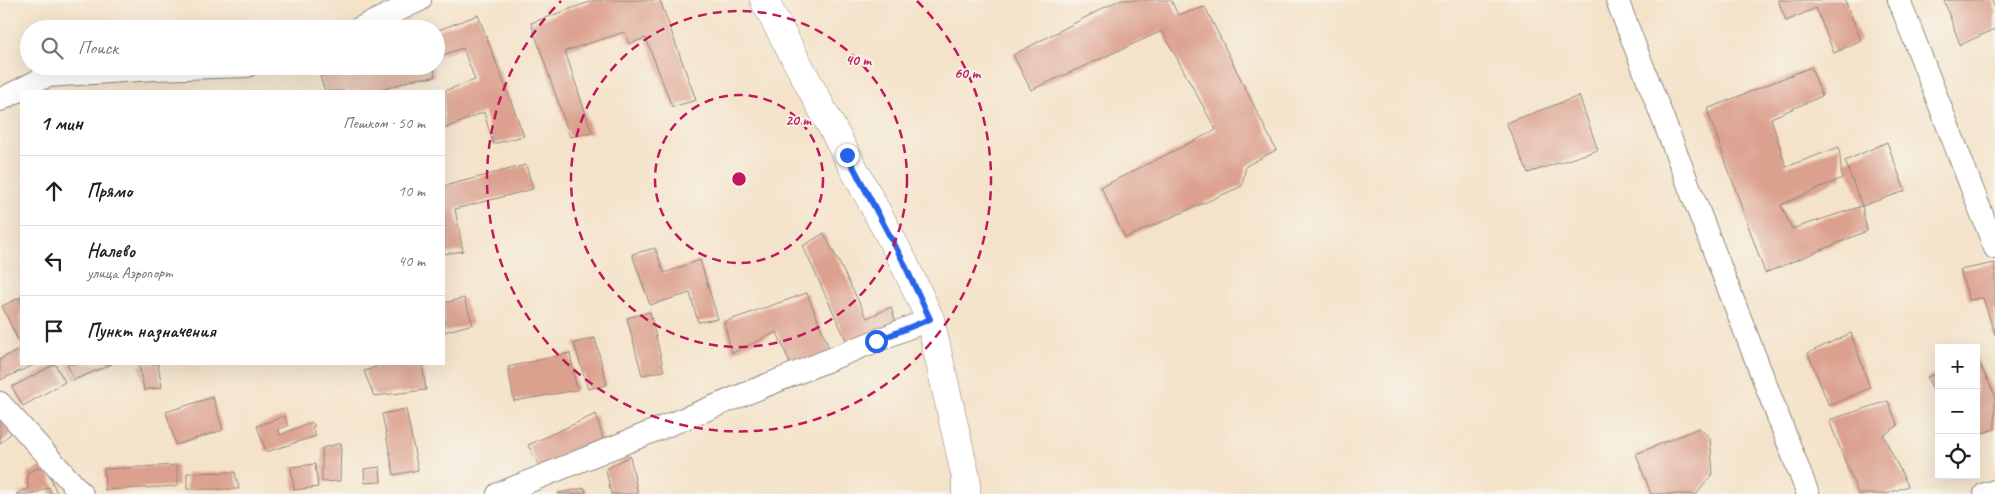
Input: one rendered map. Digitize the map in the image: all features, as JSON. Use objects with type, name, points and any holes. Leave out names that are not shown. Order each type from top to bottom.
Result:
[{"type":"main road","points":[[764,0],[902,259],[930,319],[966,478],[966,494]]},
{"type":"street","points":[[377,20],[420,0]]},
{"type":"street","points":[[1617,0],[1808,494]]},
{"type":"street","points":[[1899,0],[1995,248]]},
{"type":"street","points":[[0,100],[47,76],[62,75]]},
{"type":"street","points":[[498,494],[930,319]]},
{"type":"street","points":[[0,403],[82,494]]},
{"type":"street","points":[[1986,494],[1995,491]]},
{"type":"building","points":[[595,0],[660,0],[696,100],[672,107],[646,38],[629,44],[625,32],[565,51],[592,133],[570,137],[531,23]]},
{"type":"building","points":[[1119,0],[1171,0],[1178,15],[1205,7],[1276,150],[1246,166],[1242,186],[1125,238],[1101,187],[1216,130],[1162,31],[1031,90],[1013,55]]},
{"type":"building","points":[[1778,0],[1845,0],[1861,40],[1834,53],[1816,8],[1786,21]]},
{"type":"building","points":[[1944,0],[1992,0],[1995,10],[1995,29],[1960,45]]},
{"type":"building","points":[[478,15],[524,136],[493,144],[484,112],[445,129],[445,91],[475,80],[463,48],[445,54],[445,28]]},
{"type":"building","points":[[1811,67],[1822,96],[1771,118],[1786,167],[1839,147],[1842,178],[1781,205],[1792,229],[1862,206],[1867,231],[1765,273],[1707,109]]},
{"type":"building","points":[[325,75],[435,75],[435,77],[415,79],[382,90],[325,90],[320,77]]},
{"type":"building","points":[[1579,96],[1598,150],[1528,173],[1506,123]]},
{"type":"building","points":[[1887,142],[1905,191],[1862,206],[1845,161]]},
{"type":"building","points":[[526,165],[533,189],[455,209],[463,251],[445,254],[445,186]]},
{"type":"building","points":[[824,233],[867,318],[891,307],[896,323],[847,342],[803,246]]},
{"type":"building","points":[[655,248],[664,273],[700,260],[718,319],[698,322],[690,293],[650,305],[632,254]]},
{"type":"building","points":[[1995,263],[1995,335],[1983,298],[1969,300],[1960,270]]},
{"type":"building","points":[[807,293],[831,353],[792,368],[777,332],[732,353],[724,322]]},
{"type":"building","points":[[20,297],[20,344],[2,306]]},
{"type":"building","points":[[464,298],[473,324],[445,332],[445,303]]},
{"type":"building","points":[[650,312],[664,371],[642,375],[627,318]]},
{"type":"building","points":[[1851,333],[1870,388],[1829,406],[1808,353]]},
{"type":"building","points":[[595,338],[607,385],[588,389],[574,343]]},
{"type":"building","points":[[20,349],[20,365],[34,365],[0,380],[0,359]]},
{"type":"building","points":[[570,353],[577,390],[514,401],[508,367]]},
{"type":"building","points":[[53,365],[56,365],[65,382],[23,406],[12,387]]},
{"type":"building","points":[[67,365],[110,365],[74,380]]},
{"type":"building","points":[[139,365],[158,365],[162,387],[144,390]]},
{"type":"building","points":[[376,365],[422,365],[426,390],[374,396],[364,371],[376,367]]},
{"type":"building","points":[[1980,365],[1995,395],[1995,429],[1980,434]]},
{"type":"building","points":[[1935,374],[1935,394],[1927,377]]},
{"type":"building","points":[[213,397],[223,430],[176,445],[166,412]]},
{"type":"building","points":[[1888,401],[1898,426],[1883,435],[1908,486],[1887,494],[1858,494],[1829,420]]},
{"type":"building","points":[[0,405],[19,425],[0,444]]},
{"type":"building","points":[[406,409],[418,470],[394,475],[382,414]]},
{"type":"building","points":[[596,414],[604,442],[540,468],[528,445]]},
{"type":"building","points":[[285,416],[288,426],[278,429],[280,435],[311,422],[315,426],[312,428],[316,436],[266,452],[257,426]]},
{"type":"building","points":[[1699,428],[1710,438],[1713,473],[1697,494],[1651,494],[1636,454]]},
{"type":"building","points":[[341,443],[340,481],[322,482],[322,448]]},
{"type":"building","points":[[630,456],[638,494],[611,494],[606,469]]},
{"type":"building","points":[[315,464],[318,487],[294,490],[291,467]]},
{"type":"building","points":[[45,465],[57,493],[51,494],[49,487],[33,494],[16,494],[28,489],[27,473]]},
{"type":"building","points":[[177,465],[178,486],[105,490],[104,469]]},
{"type":"building","points":[[380,467],[381,482],[365,483],[364,469]]},
{"type":"building","points":[[235,472],[239,489],[187,489],[187,473]]},
{"type":"building","points":[[585,488],[586,494],[558,494],[558,493]]},
{"type":"route","points":[[847,155],[902,259],[930,319],[876,341]]}]
